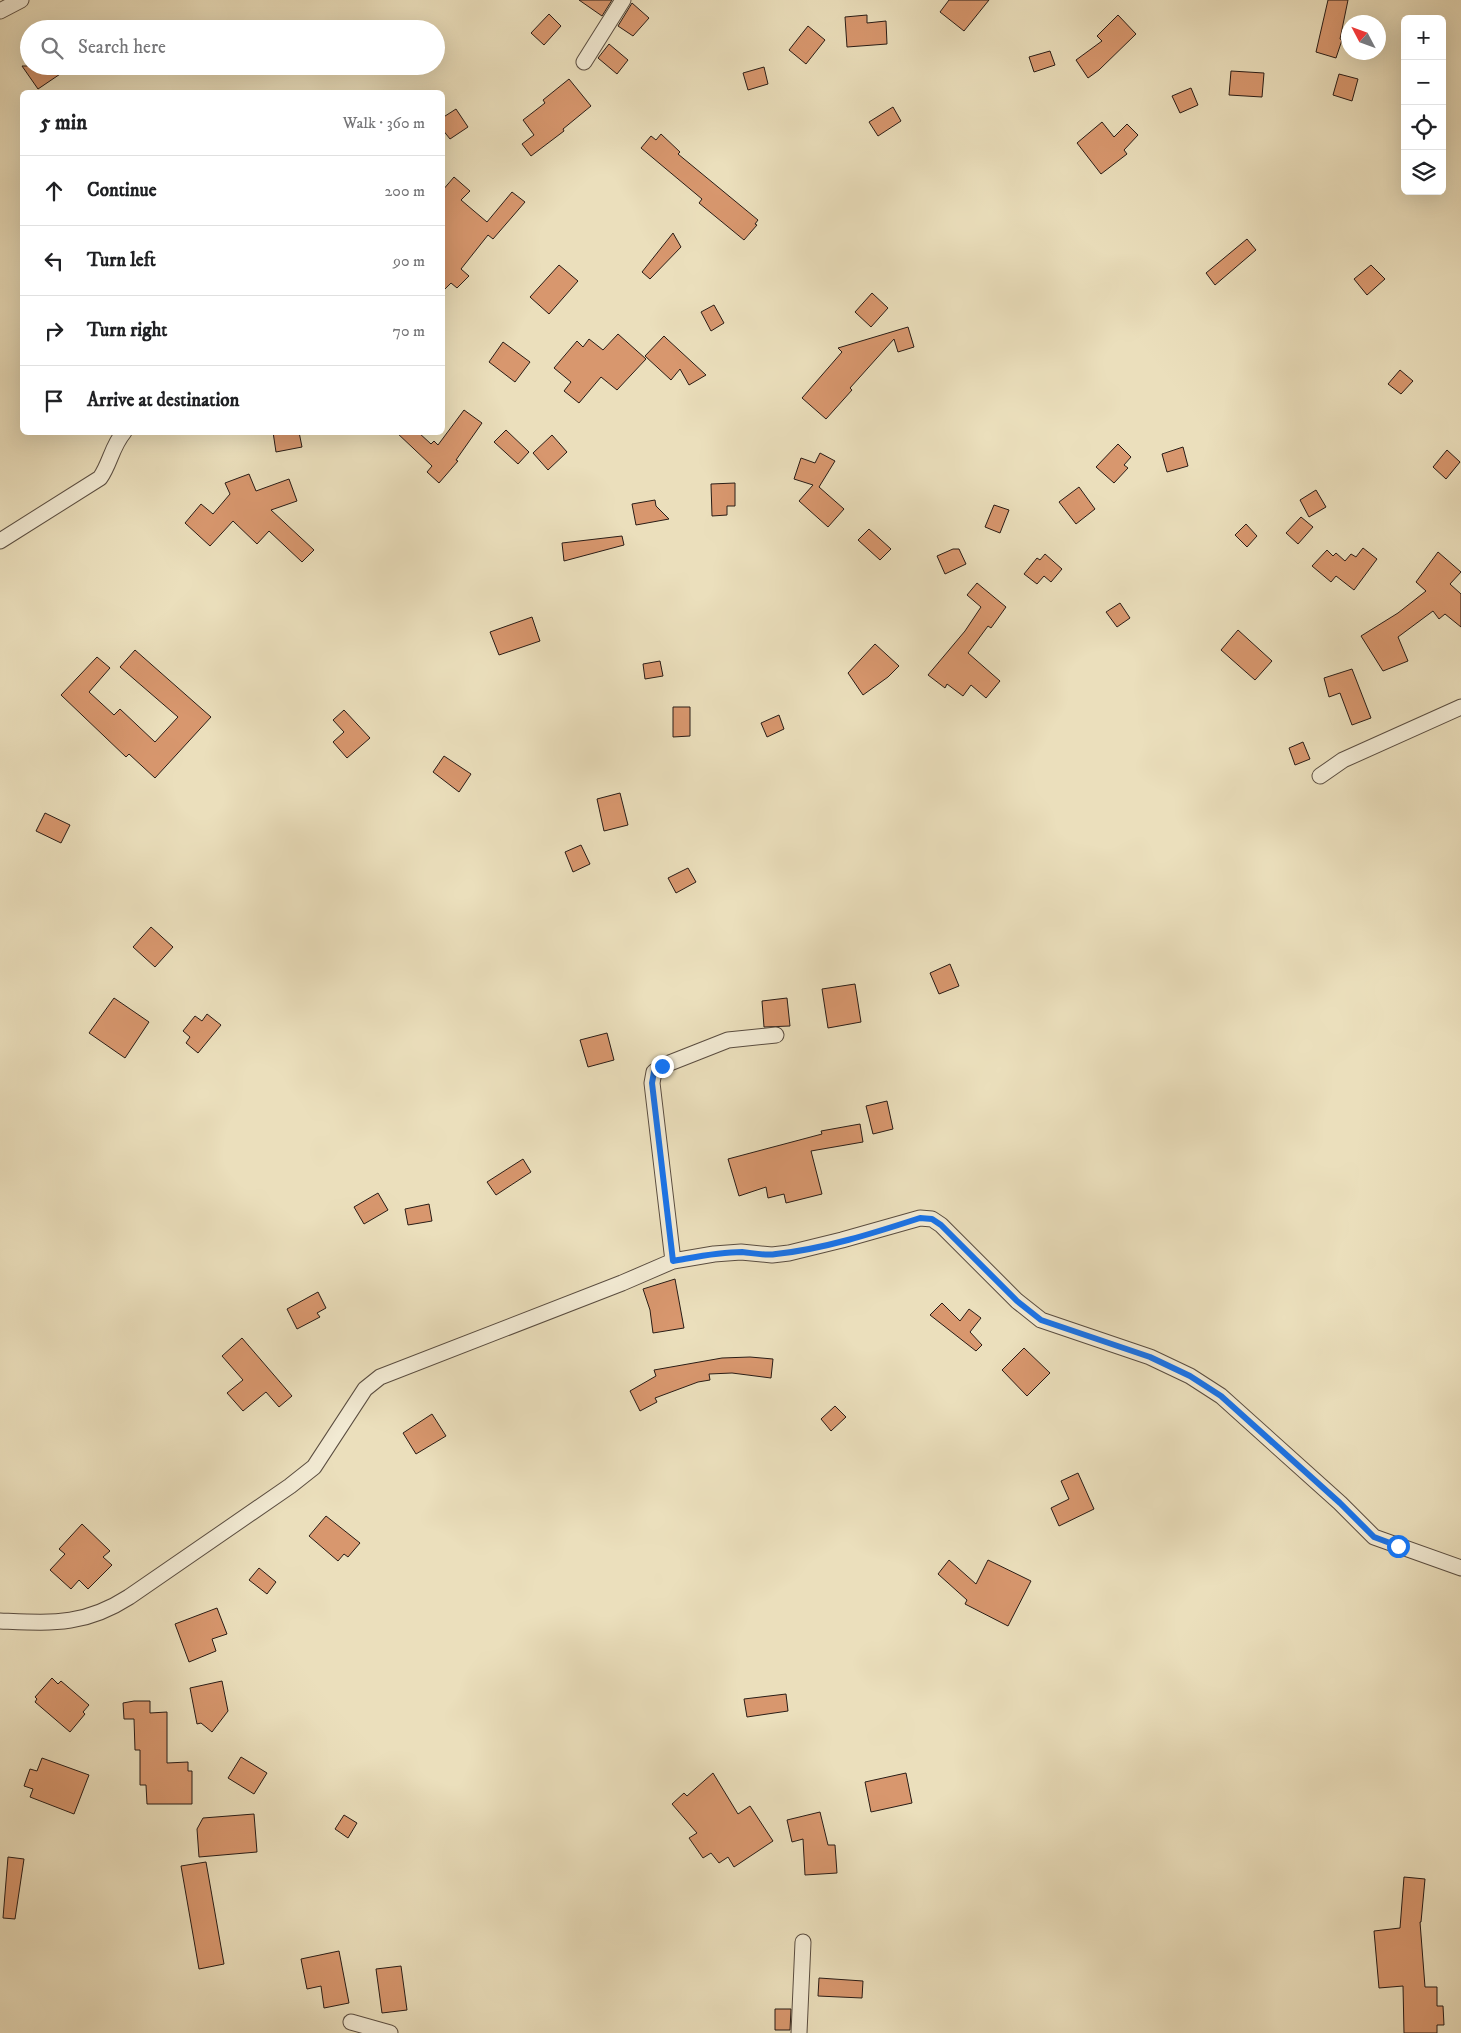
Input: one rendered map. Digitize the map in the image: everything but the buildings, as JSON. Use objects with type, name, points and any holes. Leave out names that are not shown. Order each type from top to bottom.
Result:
[{"type":"street","points":[[0,11],[21,0]]},
{"type":"street","points":[[584,62],[623,0]]},
{"type":"street","points":[[0,541],[100,478],[106,470],[117,441],[122,435]]},
{"type":"street","points":[[1320,776],[1343,760],[1461,707]]},
{"type":"street","points":[[673,1261],[652,1083],[654,1072],[662,1066],[728,1040],[776,1035]]},
{"type":"street","points":[[0,1621],[47,1623],[83,1619],[110,1609],[290,1486],[314,1467],[365,1389],[380,1377],[622,1283],[673,1261],[714,1254],[741,1252],[772,1255],[789,1253],[851,1238],[920,1218],[932,1219],[941,1225],[1017,1301],[1041,1320],[1150,1357],[1190,1376],[1221,1396],[1340,1503],[1374,1537],[1461,1568]]},
{"type":"street","points":[[799,2033],[803,1942]]},
{"type":"street","points":[[351,2022],[390,2033]]},
{"type":"route","points":[[662,1066],[654,1072],[652,1083],[660,1138],[673,1261],[714,1254],[741,1252],[772,1255],[789,1253],[896,1226],[920,1218],[932,1219],[941,1225],[1017,1301],[1041,1320],[1150,1357],[1190,1376],[1221,1396],[1340,1503],[1374,1537],[1398,1546]]}]
